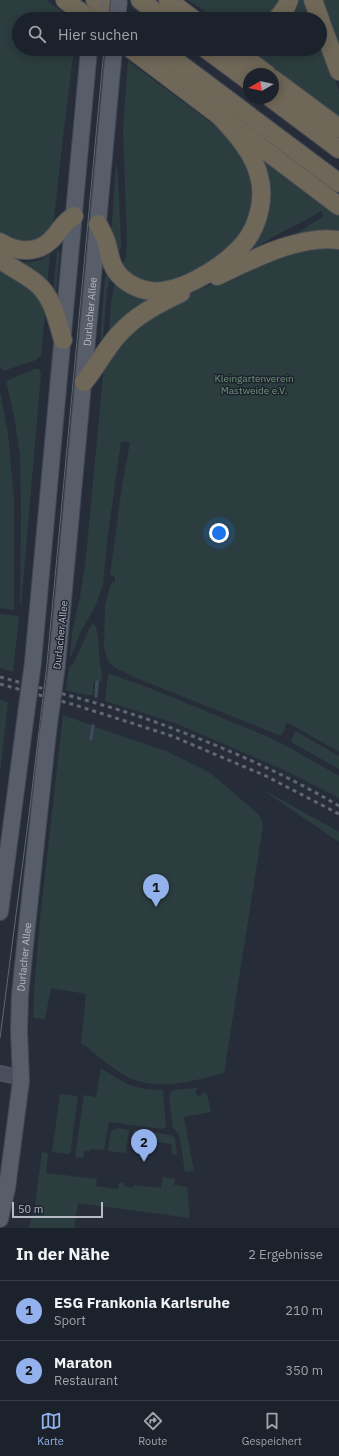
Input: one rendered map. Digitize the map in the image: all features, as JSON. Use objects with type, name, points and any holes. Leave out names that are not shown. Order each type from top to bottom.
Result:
[{"type":"highway","points":[[65,0],[81,12]]},
{"type":"highway","points":[[94,0],[110,12]]},
{"type":"highway","points":[[140,0],[156,12]]},
{"type":"highway","points":[[282,12],[289,0]]},
{"type":"highway","points":[[313,0],[317,12]]},
{"type":"highway","points":[[327,38],[339,71]]},
{"type":"highway","points":[[140,56],[339,206]]},
{"type":"highway","points":[[169,56],[339,183]]},
{"type":"highway","points":[[215,56],[243,77]]},
{"type":"highway","points":[[243,56],[259,68]]},
{"type":"highway","points":[[279,83],[339,128]]},
{"type":"highway","points":[[279,104],[339,149]]},
{"type":"highway","points":[[98,224],[106,241],[110,260],[115,270],[124,279],[141,289],[162,291],[175,288],[217,267],[232,255],[245,241],[252,229],[259,213],[262,194],[260,176],[249,151],[217,113]]},
{"type":"highway","points":[[0,242],[14,250],[29,251],[36,249],[50,241],[65,222],[74,216]]},
{"type":"highway","points":[[84,382],[95,369],[112,342],[126,326],[141,314],[164,301],[272,251],[309,241],[339,240]]},
{"type":"highway","points":[[0,258],[43,289],[49,300],[63,340]]},
{"type":"main road","points":[[92,12],[94,0]]},
{"type":"main road","points":[[118,12],[119,0]]},
{"type":"main road","points":[[0,912],[32,662],[88,56]]},
{"type":"main road","name":"Durlacher Allee","points":[[0,1219],[7,1188],[21,1078],[19,1030],[20,995],[27,918],[57,665],[114,56]]},
{"type":"main road","points":[[0,1073],[21,1078]]},
{"type":"main road","points":[[0,1081],[21,1078]]},
{"type":"green space","points":[[0,0],[46,0],[62,12],[12,12],[12,56],[73,56],[53,228],[30,245],[0,236]]},
{"type":"green space","points":[[188,0],[280,0],[273,12],[206,12]]},
{"type":"green space","points":[[299,0],[304,0],[309,12],[293,12]]},
{"type":"green space","points":[[320,0],[339,0],[339,51],[327,19],[327,12],[324,12]]},
{"type":"green space","points":[[254,56],[326,56],[339,91],[339,119],[279,74],[279,68],[271,68]]},
{"type":"green space","points":[[128,61],[234,140],[251,168],[255,208],[237,244],[183,281],[143,284],[121,267],[126,257],[127,242],[123,130]]},
{"type":"green space","points":[[264,160],[339,213],[339,230],[294,235],[324,216],[321,211],[254,247],[253,244],[268,175]]},
{"type":"green space","points":[[116,161],[121,248],[116,260],[111,239]]},
{"type":"green space","name":"Kleingartenverein Mastweide e.V.","points":[[313,248],[339,248],[339,752],[287,722],[282,735],[279,735],[136,678],[114,667],[108,661],[104,648],[105,605],[111,583],[115,582],[115,576],[110,575],[122,486],[130,442],[121,442],[108,534],[103,584],[96,605],[81,631],[70,659],[72,633],[80,597],[86,557],[104,366],[128,332],[179,298],[269,260]]},
{"type":"green space","points":[[57,250],[60,252],[56,294],[53,294]]},
{"type":"green space","points":[[50,254],[47,286],[18,262],[43,259]]},
{"type":"green space","points":[[0,264],[13,273],[46,305],[41,355],[36,360],[3,371],[0,366]]},
{"type":"green space","points":[[108,274],[110,278],[107,291],[104,329],[103,337],[100,340],[105,277]]},
{"type":"green space","points":[[115,282],[147,300],[109,333],[111,301]]},
{"type":"green space","points":[[34,369],[39,369],[41,374],[21,606],[20,454],[14,416],[6,381]]},
{"type":"green space","points":[[0,391],[8,434],[14,500],[14,610],[0,608]]},
{"type":"green space","points":[[0,614],[19,616],[13,672],[0,668]]},
{"type":"green space","points":[[93,624],[95,625],[98,635],[99,658],[102,675],[101,682],[93,682],[93,695],[68,691],[66,689],[69,667],[74,663],[90,627]]},
{"type":"green space","points":[[111,674],[152,689],[281,743],[339,776],[339,798],[284,770],[175,723],[105,701],[108,675]]},
{"type":"green space","points":[[0,700],[8,702],[0,774]]},
{"type":"green space","points":[[63,715],[91,725],[90,739],[93,739],[95,727],[166,751],[209,772],[258,814],[262,820],[263,826],[224,1073],[175,1084],[150,1083],[138,1081],[126,1076],[81,1043],[86,994],[51,988],[45,1019],[33,1018],[40,919]]},
{"type":"green space","points":[[295,731],[339,756],[339,769],[291,742]]},
{"type":"green space","points":[[260,788],[339,832],[339,842]]},
{"type":"green space","points":[[101,1068],[130,1085],[144,1089],[163,1090],[166,1127],[162,1129],[109,1122],[104,1150],[90,1149],[90,1151],[84,1151],[83,1158],[75,1157],[84,1095],[96,1097]]},
{"type":"green space","points":[[198,1088],[195,1092],[199,1097],[204,1092],[207,1094],[211,1112],[184,1117],[194,1171],[185,1172],[179,1134],[173,1128],[169,1098],[173,1090]]},
{"type":"green space","points":[[60,1094],[78,1096],[70,1154],[52,1152]]},
{"type":"green space","points":[[118,1128],[129,1130],[126,1153],[108,1151],[112,1130]]},
{"type":"green space","points":[[134,1130],[171,1135],[175,1138],[177,1155],[171,1154],[172,1144],[133,1139]]},
{"type":"green space","points":[[42,1152],[48,1153],[46,1173],[97,1179],[96,1186],[118,1189],[119,1183],[124,1183],[124,1186],[133,1188],[134,1185],[161,1188],[163,1177],[175,1179],[174,1185],[187,1187],[190,1218],[78,1203],[74,1228],[27,1228],[29,1227],[35,1206]]},
{"type":"waterway","points":[[96,696],[97,682]]},
{"type":"waterway","points":[[91,739],[93,726]]},
{"type":"tram line","points":[[102,12],[103,0]]},
{"type":"tram line","points":[[0,1038],[47,664],[103,56]]},
{"type":"railway","points":[[0,677],[110,707],[153,721],[258,764],[339,806]]},
{"type":"railway","points":[[0,684],[75,705],[172,736],[266,776],[339,814]]},
{"type":"place","name":"ESG Frankonia Karlsruhe","points":[[156,907]]},
{"type":"place","name":"Maraton","points":[[144,1162]]}]
